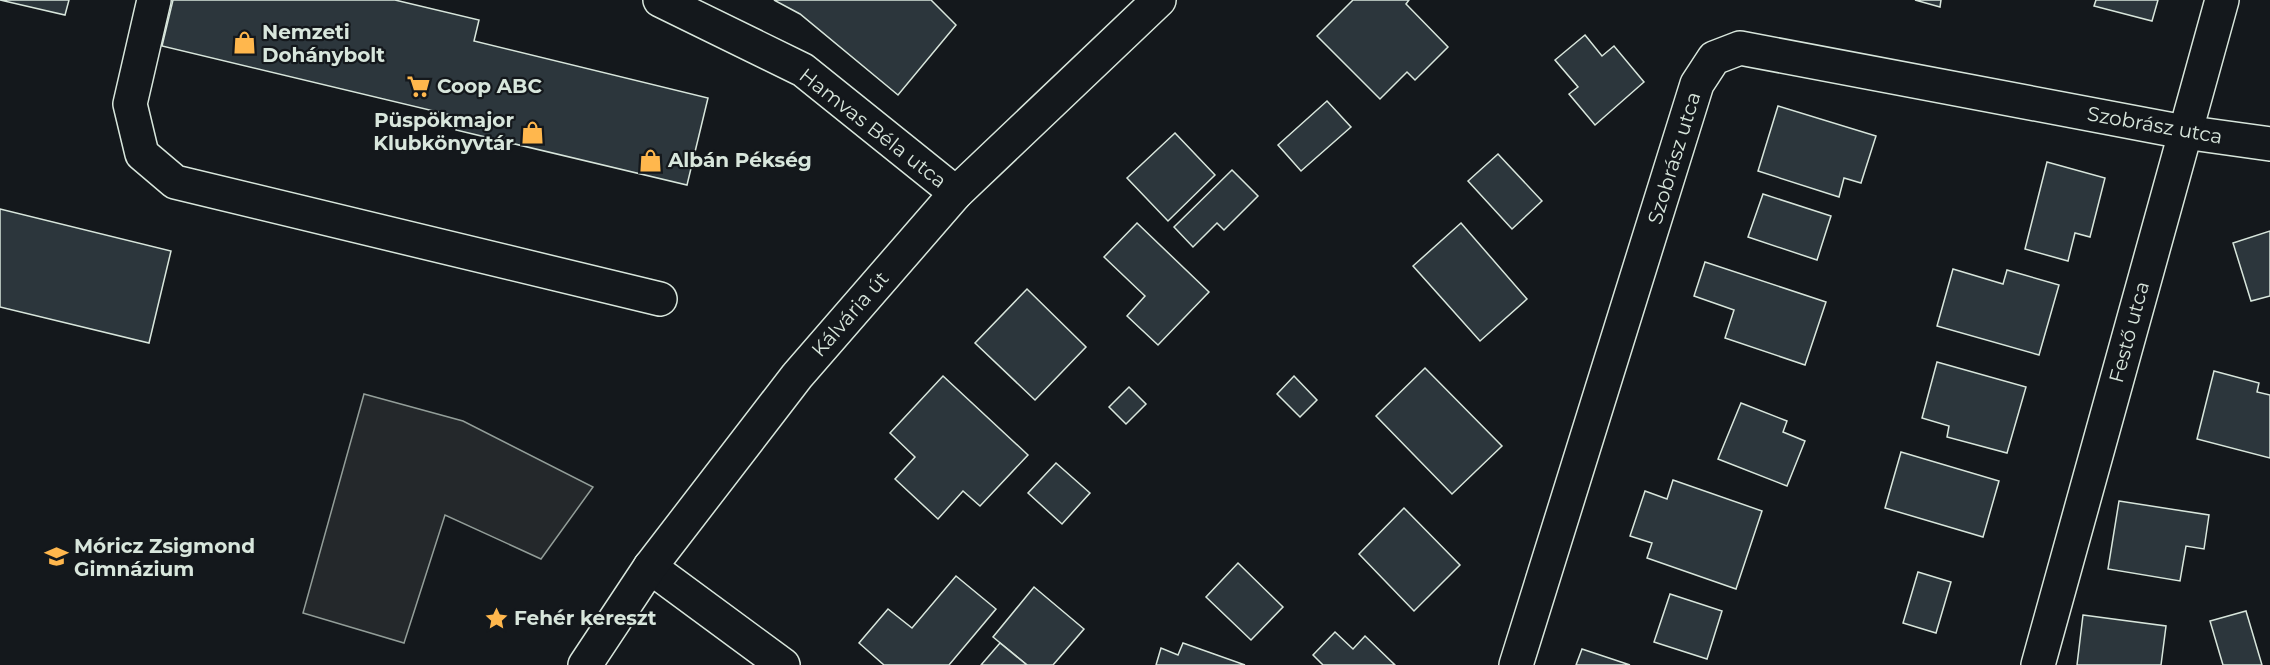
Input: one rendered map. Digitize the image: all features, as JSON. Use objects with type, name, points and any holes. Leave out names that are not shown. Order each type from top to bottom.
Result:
[{"type":"street","points":[[154,0],[130,104],[142,154],[175,182],[660,299]]},
{"type":"street","name":"Hamvas Béla utca","points":[[660,0],[803,70],[956,193]]},
{"type":"street","name":"Kálvária út","points":[[585,665],[650,567],[797,376],[956,193],[1159,0]]},
{"type":"street","name":"Festő utca","points":[[2038,665],[2222,0]]},
{"type":"street","name":"Szobrász utca","points":[[1516,665],[1697,84],[1714,58],[1740,48],[2184,132],[2270,144]]},
{"type":"street","points":[[650,567],[783,665]]},
{"type":"shaded area","points":[[364,394],[463,421],[593,487],[541,559],[445,515],[404,643],[303,613]]},
{"type":"building","points":[[0,0],[69,0],[65,15]]},
{"type":"building","points":[[173,0],[395,0],[479,20],[474,41],[708,98],[687,185],[456,130],[459,117],[162,46]]},
{"type":"building","points":[[774,0],[931,0],[956,25],[898,95],[800,14]]},
{"type":"building","points":[[1353,0],[1409,0],[1406,4],[1448,47],[1415,80],[1407,72],[1380,99],[1317,36]]},
{"type":"building","points":[[1915,0],[1941,0],[1940,7]]},
{"type":"building","points":[[2096,0],[2158,0],[2152,21],[2094,6]]},
{"type":"building","points":[[1585,35],[1602,56],[1614,46],[1644,82],[1595,125],[1569,94],[1578,87],[1555,60]]},
{"type":"building","points":[[1327,101],[1351,127],[1301,171],[1278,145]]},
{"type":"building","points":[[1778,106],[1876,136],[1861,183],[1844,178],[1839,197],[1758,171]]},
{"type":"building","points":[[1175,133],[1215,175],[1168,221],[1127,178]]},
{"type":"building","points":[[1498,154],[1542,201],[1512,229],[1468,181]]},
{"type":"building","points":[[2047,162],[2105,178],[2090,237],[2075,233],[2068,261],[2025,249]]},
{"type":"building","points":[[1232,170],[1258,196],[1224,230],[1217,223],[1193,247],[1174,227]]},
{"type":"building","points":[[1763,194],[1831,216],[1817,260],[1748,237]]},
{"type":"building","points":[[0,209],[171,251],[149,343],[0,307]]},
{"type":"building","points":[[1137,223],[1209,292],[1158,345],[1127,316],[1145,296],[1104,257]]},
{"type":"building","points":[[1461,223],[1527,299],[1480,341],[1413,266]]},
{"type":"building","points":[[2270,231],[2270,296],[2251,301],[2233,243]]},
{"type":"building","points":[[1705,262],[1826,302],[1805,365],[1725,338],[1734,310],[1694,296]]},
{"type":"building","points":[[1953,269],[2003,284],[2007,270],[2059,285],[2039,355],[1937,326]]},
{"type":"building","points":[[1027,289],[1086,347],[1035,400],[975,343]]},
{"type":"building","points":[[1937,362],[2026,387],[2007,453],[1947,437],[1949,426],[1922,418]]},
{"type":"building","points":[[1425,368],[1502,446],[1452,494],[1376,416]]},
{"type":"building","points":[[2214,371],[2259,383],[2257,392],[2270,395],[2270,458],[2197,439]]},
{"type":"building","points":[[943,376],[1028,455],[980,506],[963,491],[938,519],[895,479],[915,457],[890,433]]},
{"type":"building","points":[[1294,376],[1317,400],[1300,417],[1277,394]]},
{"type":"building","points":[[1129,387],[1146,404],[1126,424],[1109,407]]},
{"type":"building","points":[[1741,403],[1787,421],[1783,432],[1805,441],[1787,486],[1718,459]]},
{"type":"building","points":[[1901,452],[1999,481],[1983,537],[1885,508]]},
{"type":"building","points":[[1056,463],[1090,493],[1062,524],[1028,493]]},
{"type":"building","points":[[1673,480],[1762,511],[1736,589],[1647,558],[1652,543],[1630,536],[1645,491],[1667,499]]},
{"type":"building","points":[[2119,501],[2209,515],[2204,549],[2186,546],[2180,581],[2108,569]]},
{"type":"building","points":[[1404,508],[1460,565],[1414,611],[1359,554]]},
{"type":"building","points":[[1238,563],[1283,607],[1251,640],[1206,597]]},
{"type":"building","points":[[1918,572],[1951,582],[1936,633],[1903,623]]},
{"type":"building","points":[[956,576],[996,609],[949,665],[884,665],[859,643],[888,609],[912,628]]},
{"type":"building","points":[[1034,587],[1084,629],[1053,665],[1027,665],[993,637]]},
{"type":"building","points":[[1670,594],[1722,611],[1707,659],[1654,642]]},
{"type":"building","points":[[2246,611],[2262,665],[2223,665],[2210,621]]},
{"type":"building","points":[[2083,615],[2166,626],[2161,665],[2077,665]]},
{"type":"building","points":[[1335,632],[1353,649],[1365,636],[1395,665],[1323,665],[1313,655]]},
{"type":"building","points":[[1000,643],[1027,665],[981,665]]},
{"type":"building","points":[[1183,643],[1245,665],[1156,665],[1161,648],[1178,655]]},
{"type":"building","points":[[1582,649],[1630,665],[1576,665]]},
{"type":"place","name":"Nemzeti Dohánybolt","points":[[244,43]]},
{"type":"place","name":"Coop ABC","points":[[419,86]]},
{"type":"place","name":"Püspökmajor Klubkönyvtár","points":[[532,132]]},
{"type":"place","name":"Albán Pékség","points":[[650,160]]},
{"type":"place","name":"Móricz Zsigmond Gimnázium","points":[[56,557]]},
{"type":"place","name":"Fehér kereszt","points":[[496,618]]}]
